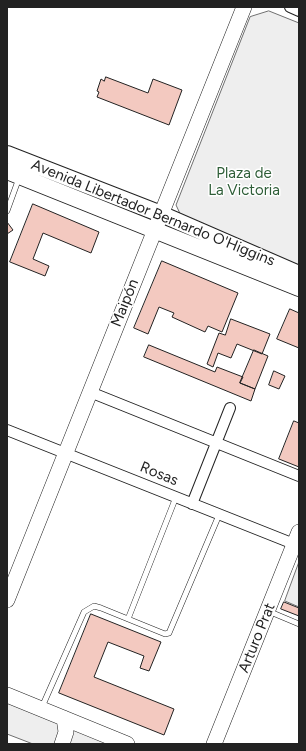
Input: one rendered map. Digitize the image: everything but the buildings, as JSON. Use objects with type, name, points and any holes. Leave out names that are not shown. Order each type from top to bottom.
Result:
[{"type":"main road","name":"Avenida Libertador Bernardo O'Higgins","points":[[7,154],[299,288]]},
{"type":"main road","name":"Avenida Libertador Bernardo O'Higgins","points":[[14,173],[157,222],[299,274]]},
{"type":"street","name":"Maipón","points":[[7,600],[244,7]]},
{"type":"street","points":[[290,7],[299,11]]},
{"type":"street","points":[[90,392],[299,476]]},
{"type":"street","points":[[192,504],[230,408]]},
{"type":"street","name":"Rosas","points":[[7,430],[219,515],[297,541]]},
{"type":"street","name":"Arturo Prat","points":[[214,744],[267,611],[297,541]]},
{"type":"street","points":[[7,695],[127,744]]},
{"type":"street","points":[[62,744],[66,732],[64,718]]},
{"type":"lane","points":[[7,211],[14,173]]},
{"type":"lane","points":[[128,619],[176,497]]},
{"type":"lane","points":[[42,709],[84,612],[94,606],[165,634],[169,633],[219,515]]},
{"type":"lane","points":[[267,611],[299,624]]},
{"type":"green space","name":"Plaza de La Victoria","points":[[269,11],[299,23],[299,269],[183,220],[176,205],[250,17]]},
{"type":"green space","points":[[299,562],[299,607],[285,601]]},
{"type":"green space","points":[[7,699],[120,744],[33,744],[7,734]]}]
